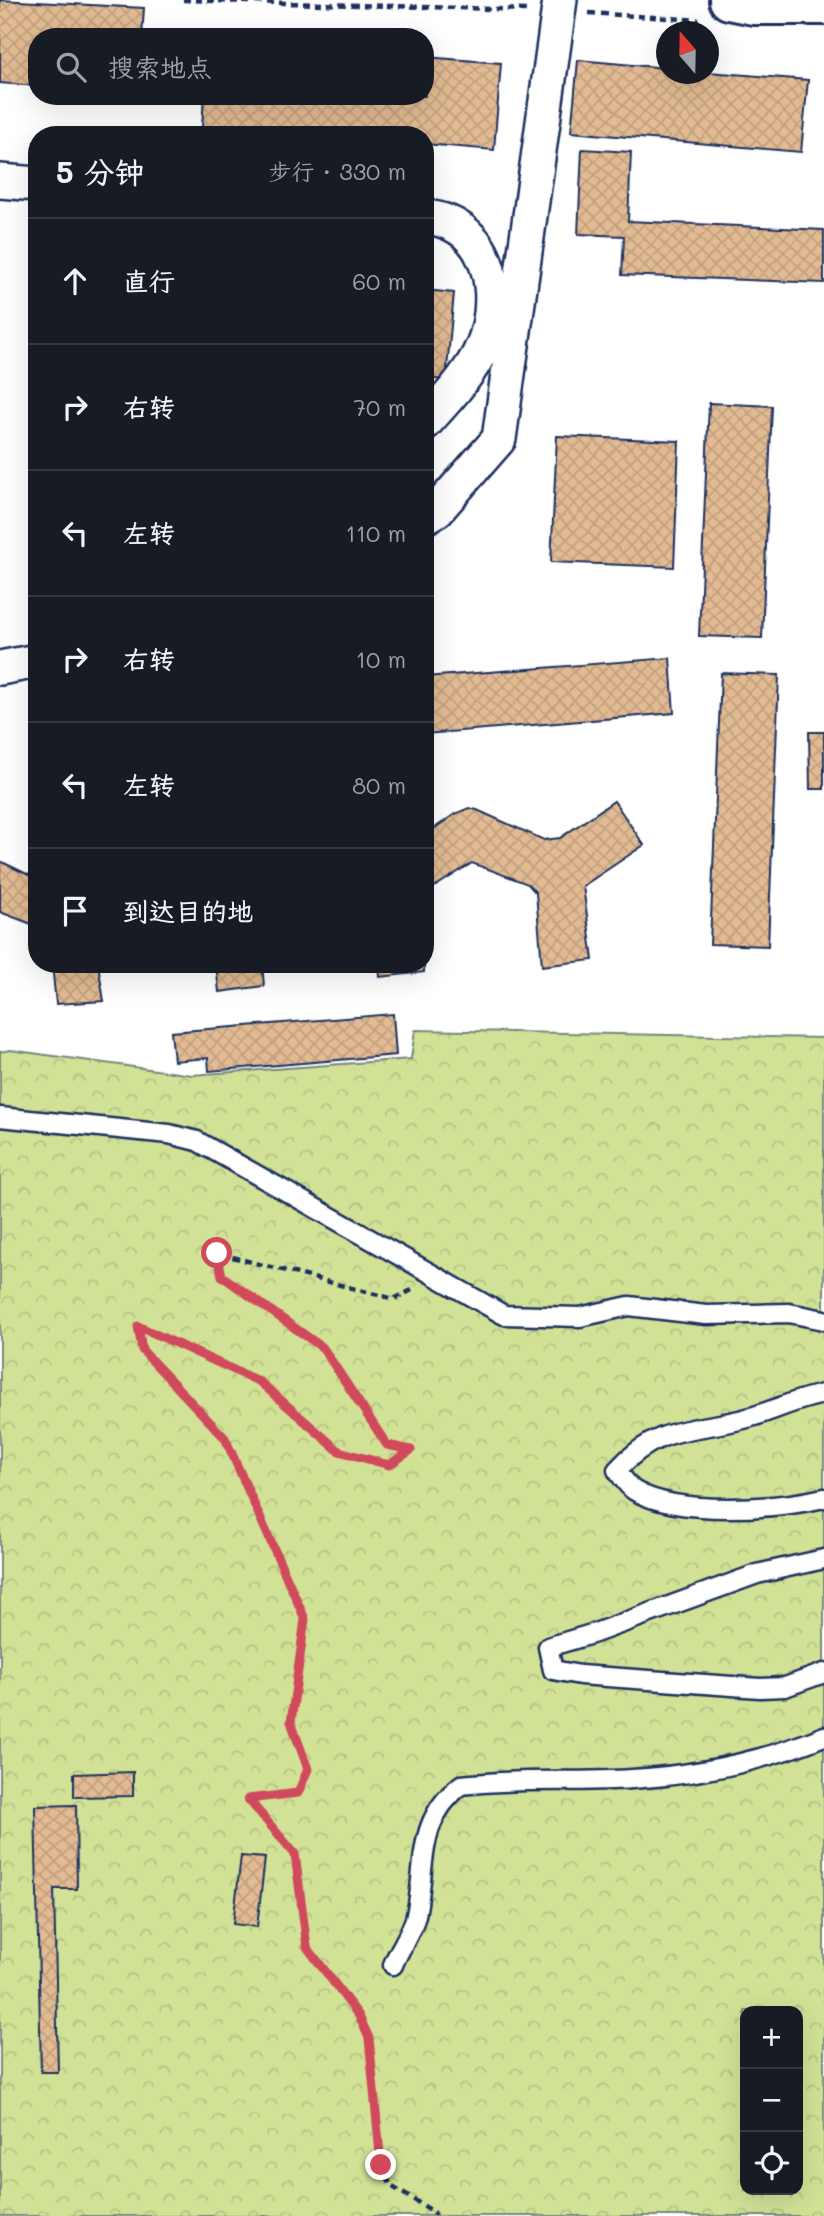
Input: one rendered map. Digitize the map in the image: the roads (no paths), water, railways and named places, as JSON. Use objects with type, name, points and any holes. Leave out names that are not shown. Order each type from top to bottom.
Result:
[{"type":"highway","points":[[718,10],[754,5],[824,5]]},
{"type":"street","points":[[434,512],[499,439],[504,306],[559,5]]},
{"type":"street","points":[[0,181],[28,183]]},
{"type":"street","points":[[434,220],[456,227],[474,241],[486,260],[504,306]]},
{"type":"street","points":[[434,414],[460,385],[504,306]]},
{"type":"street","points":[[0,668],[28,663]]},
{"type":"lane","points":[[0,1117],[169,1134],[197,1141],[504,1315],[580,1318],[629,1306],[706,1315],[789,1313],[824,1320]]},
{"type":"lane","points":[[824,1394],[747,1418],[701,1425],[653,1441],[633,1453],[617,1470],[632,1490],[658,1500],[683,1504],[763,1507],[824,1498]]},
{"type":"lane","points":[[824,1559],[757,1574],[595,1633],[548,1647],[553,1670],[580,1675],[760,1688],[785,1687],[824,1673]]},
{"type":"lane","points":[[393,1965],[416,1918],[420,1870],[431,1823],[442,1801],[461,1785],[633,1779],[687,1773],[755,1760],[824,1736]]}]
